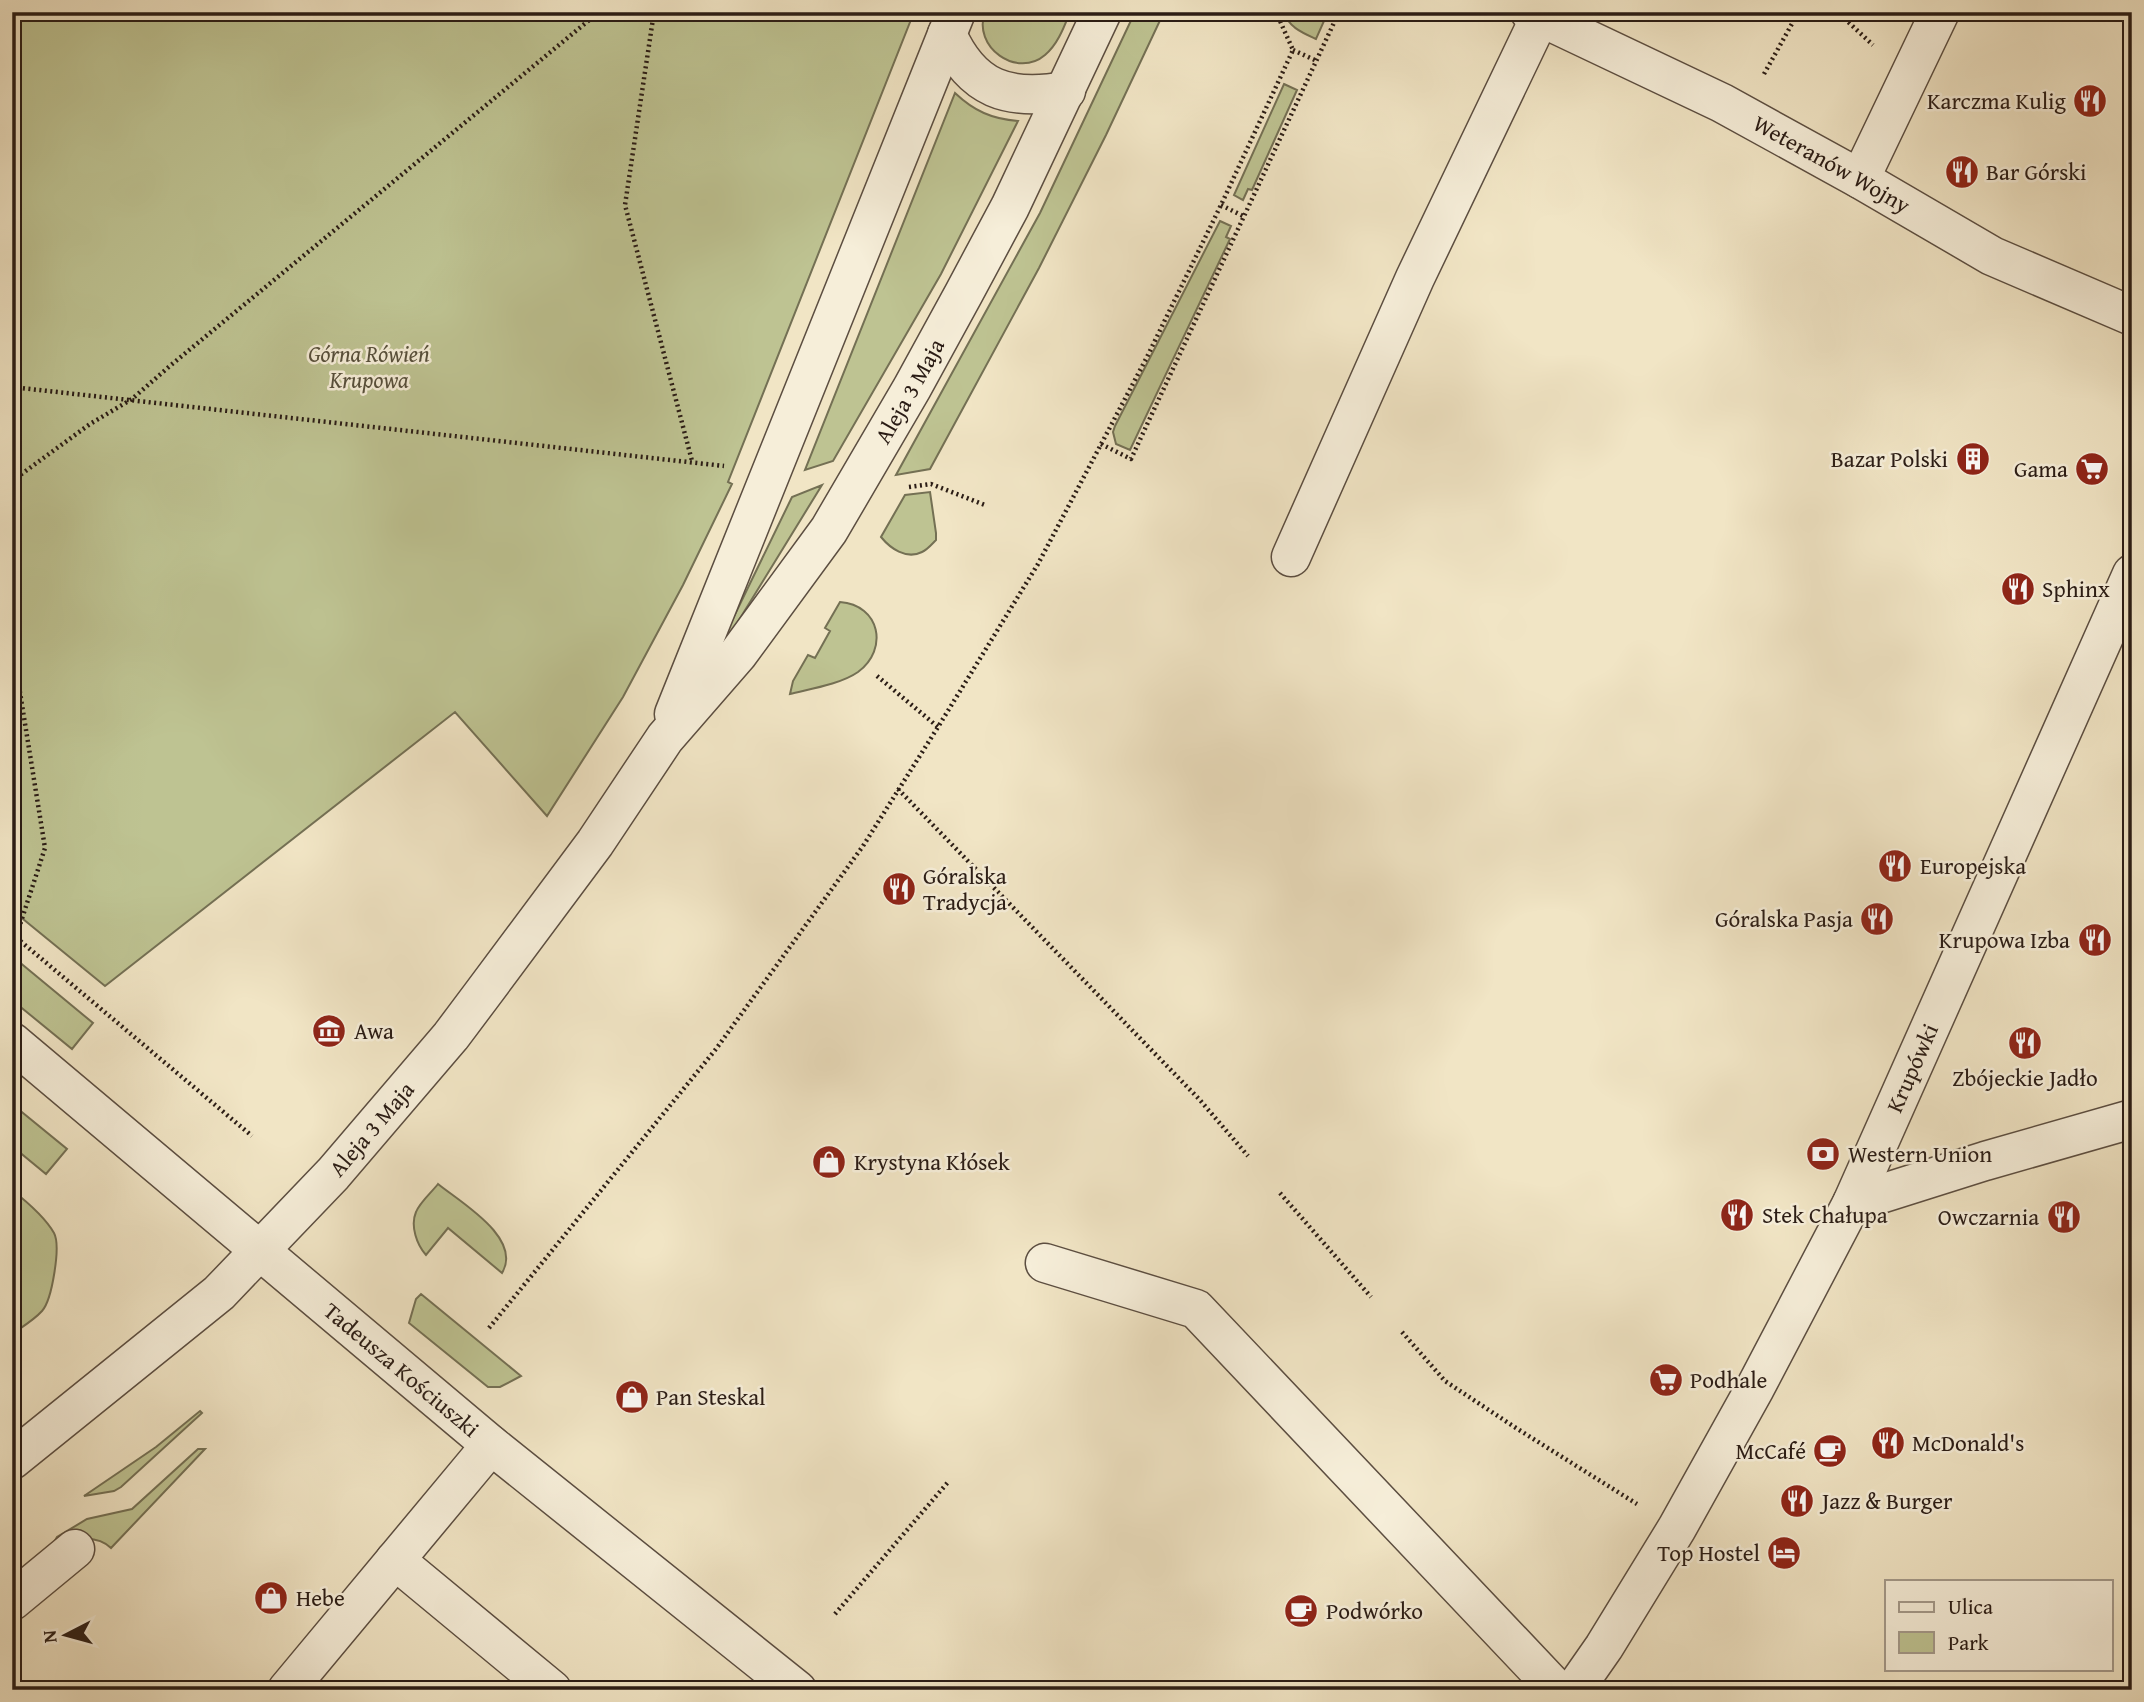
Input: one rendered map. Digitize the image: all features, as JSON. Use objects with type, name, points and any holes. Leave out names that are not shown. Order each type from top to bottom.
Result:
[{"type":"street","name":"Aleja 3 Maja","points":[[12,1460],[219,1293],[333,1174],[451,1036],[595,843],[664,738],[738,654],[829,530],[912,388],[1010,207],[1102,12]]},
{"type":"street","points":[[1860,180],[1940,12]]},
{"type":"street","points":[[1291,557],[1535,15]]},
{"type":"street","name":"Weteranów Wojny","points":[[1535,15],[1742,114],[1992,256],[2132,316]]},
{"type":"street","name":"Aleja 3 Maja","points":[[664,738],[951,23]]},
{"type":"street","points":[[951,23],[955,52],[971,72],[995,89],[1022,95],[1066,91]]},
{"type":"street","name":"Krupówki","points":[[1574,1690],[1604,1647],[1677,1528],[1755,1388],[1852,1203],[2132,574]]},
{"type":"street","name":"Tadeusza Kościuszki","points":[[12,1042],[491,1445],[797,1690]]},
{"type":"street","points":[[1852,1203],[2132,1119]]},
{"type":"street","points":[[1045,1263],[1196,1309],[1557,1690]]},
{"type":"street","points":[[287,1690],[491,1445]]},
{"type":"street","points":[[12,1601],[75,1549]]},
{"type":"street","points":[[395,1560],[552,1690]]},
{"type":"path","points":[[12,481],[90,424],[132,399],[599,12]]},
{"type":"path","points":[[654,12],[625,205],[692,461]]},
{"type":"path","points":[[1276,12],[1293,50],[1317,61]]},
{"type":"path","points":[[1101,444],[1131,459],[1339,12]]},
{"type":"path","points":[[1742,114],[1793,22],[1790,12]]},
{"type":"path","points":[[489,1328],[716,1049],[863,846],[938,727],[1038,564],[1147,357],[1293,50]]},
{"type":"path","points":[[1221,205],[1245,217]]},
{"type":"path","points":[[12,387],[727,466]]},
{"type":"path","points":[[897,488],[930,484],[985,505]]},
{"type":"path","points":[[12,659],[18,680],[45,848],[14,936],[253,1136]]},
{"type":"path","points":[[877,676],[938,727]]},
{"type":"path","points":[[898,789],[1199,1099],[1248,1156]]},
{"type":"path","points":[[1280,1193],[1371,1297]]},
{"type":"path","points":[[1402,1332],[1445,1381],[1613,1490]]},
{"type":"path","points":[[835,1614],[949,1481]]},
{"type":"green space","name":"Górna Rówień Krupowa","points":[[12,12],[914,12],[728,482],[732,484],[683,585],[623,697],[547,816],[455,712],[105,986],[12,910]]},
{"type":"green space","points":[[985,12],[1070,12],[1050,51],[1034,61],[1022,63],[1000,56],[991,47],[985,37]]},
{"type":"green space","points":[[1135,12],[1164,12],[1039,268],[930,469],[896,475],[1040,213]]},
{"type":"green space","points":[[1284,12],[1328,12],[1316,39],[1292,26]]},
{"type":"green space","points":[[1284,84],[1297,90],[1252,190],[1248,189],[1243,200],[1234,195]]},
{"type":"green space","points":[[955,93],[984,113],[1018,121],[941,274],[833,461],[805,470]]},
{"type":"green space","points":[[1220,221],[1231,226],[1226,237],[1230,239],[1130,450],[1116,444],[1113,432],[1115,426]]},
{"type":"green space","points":[[822,485],[707,672],[792,497]]},
{"type":"green space","points":[[930,492],[936,540],[926,550],[916,554],[904,554],[894,549],[881,537],[905,495]]},
{"type":"green space","points":[[840,602],[854,605],[871,619],[876,629],[874,652],[868,663],[843,680],[790,694],[793,681],[808,655],[815,658],[830,631],[825,628]]},
{"type":"green space","points":[[12,956],[93,1023],[72,1049],[12,1000]]},
{"type":"green space","points":[[12,1104],[67,1149],[46,1174],[12,1146]]},
{"type":"green space","points":[[438,1184],[497,1234],[504,1247],[506,1260],[502,1273],[448,1228],[426,1255],[423,1251],[415,1235],[414,1217],[420,1205]]},
{"type":"green space","points":[[12,1190],[35,1210],[54,1233],[56,1260],[46,1305],[12,1334]]},
{"type":"green space","points":[[421,1294],[521,1376],[500,1387],[488,1387],[409,1323],[416,1299]]},
{"type":"green space","points":[[200,1411],[202,1413],[121,1487],[114,1491],[84,1496],[156,1447]]},
{"type":"green space","points":[[198,1449],[205,1449],[111,1548],[91,1539],[53,1544],[57,1537],[87,1519],[132,1509]]},
{"type":"place","name":"Karczma Kulig","points":[[2090,101]]},
{"type":"place","name":"Bar Górski","points":[[1962,172]]},
{"type":"place","name":"Bazar Polski","points":[[1973,459]]},
{"type":"place","name":"Gama","points":[[2092,469]]},
{"type":"place","name":"Sphinx","points":[[2018,589]]},
{"type":"place","name":"Europejska","points":[[1895,866]]},
{"type":"place","name":"Góralska Tradycja","points":[[899,889]]},
{"type":"place","name":"Góralska Pasja","points":[[1877,919]]},
{"type":"place","name":"Krupowa Izba","points":[[2095,940]]},
{"type":"place","name":"Awa","points":[[329,1031]]},
{"type":"place","name":"Zbójeckie Jadło","points":[[2025,1043]]},
{"type":"place","name":"Western Union","points":[[1823,1154]]},
{"type":"place","name":"Krystyna Kłósek","points":[[829,1162]]},
{"type":"place","name":"Stek Chałupa","points":[[1737,1215]]},
{"type":"place","name":"Owczarnia","points":[[2064,1217]]},
{"type":"place","name":"Podhale","points":[[1666,1380]]},
{"type":"place","name":"Pan Steskal","points":[[632,1397]]},
{"type":"place","name":"McDonald's","points":[[1888,1443]]},
{"type":"place","name":"McCafé","points":[[1830,1451]]},
{"type":"place","name":"Jazz & Burger","points":[[1797,1501]]},
{"type":"place","name":"Top Hostel","points":[[1784,1553]]},
{"type":"place","name":"Hebe","points":[[271,1598]]},
{"type":"place","name":"Podwórko","points":[[1301,1611]]}]
